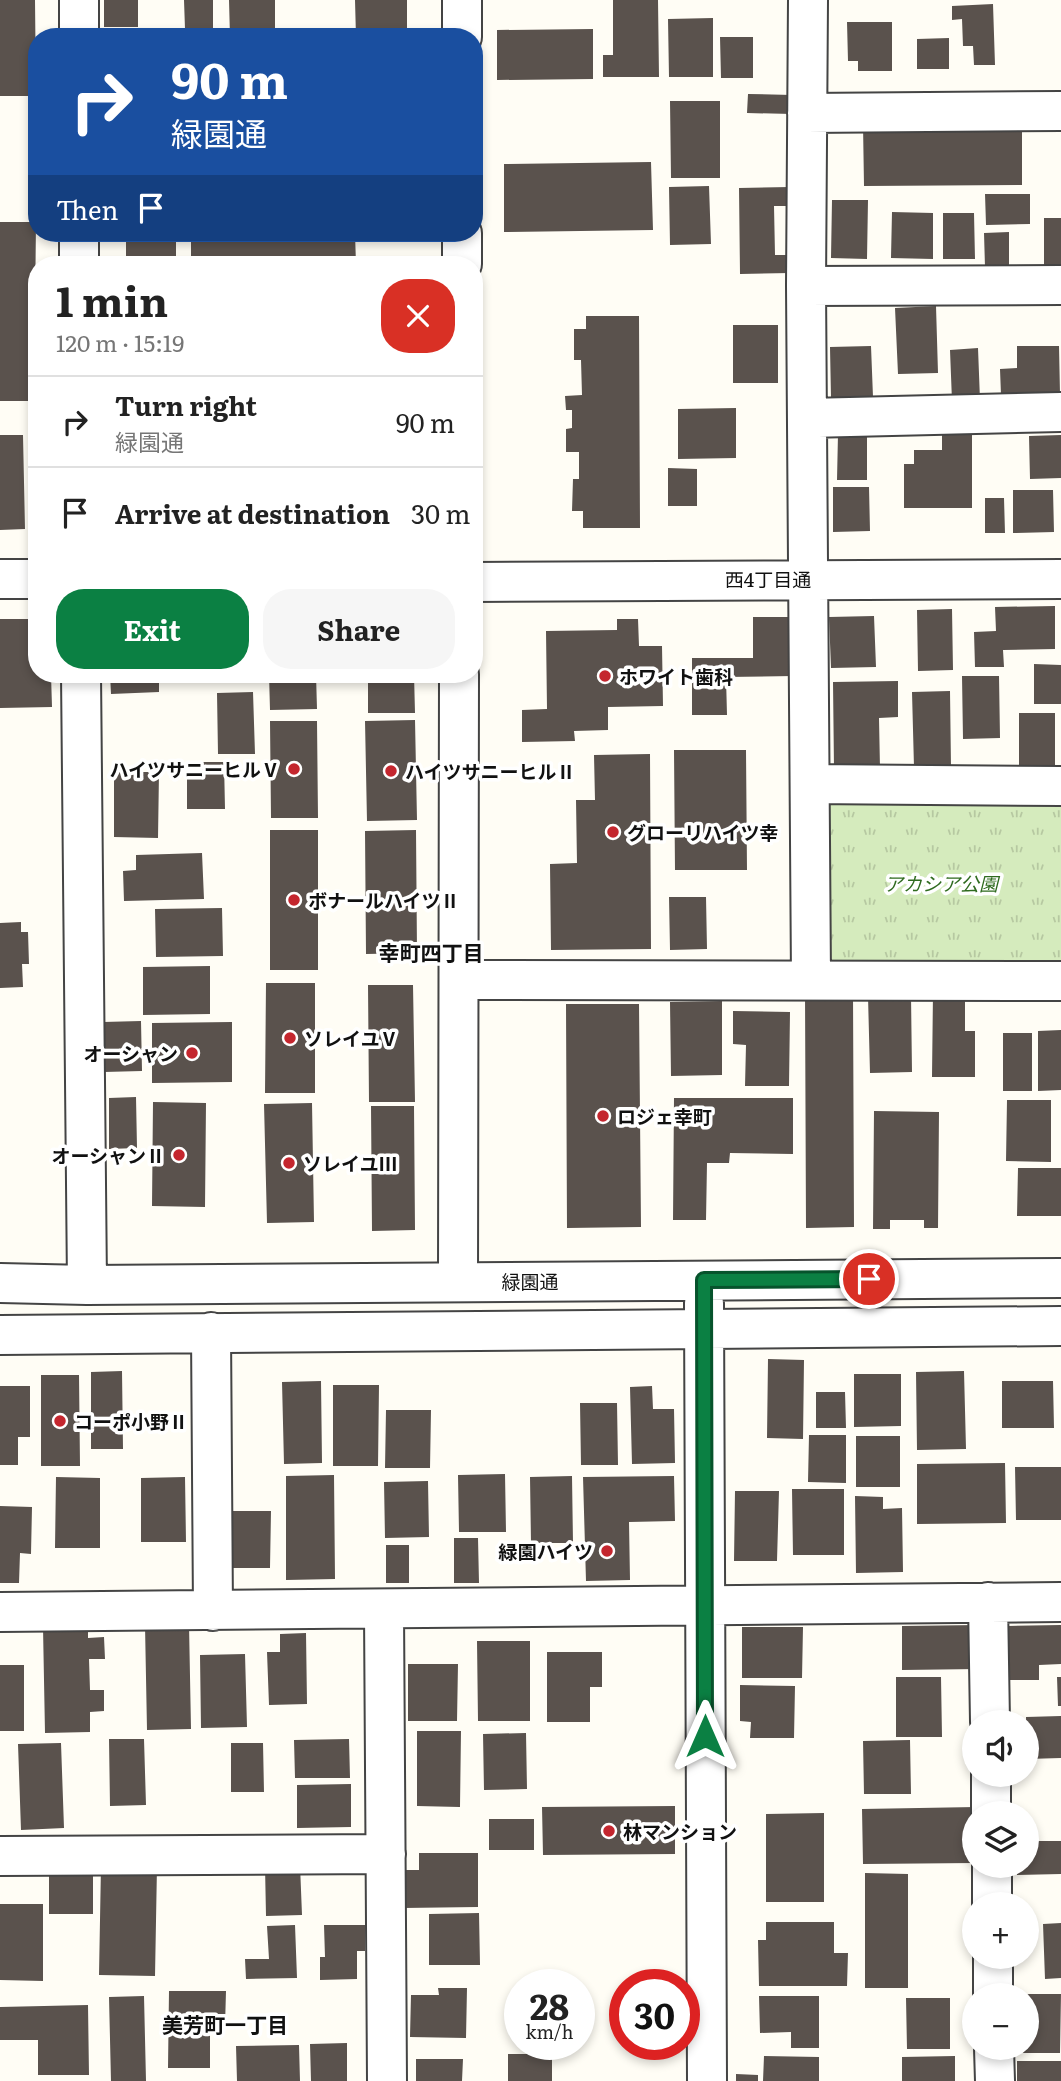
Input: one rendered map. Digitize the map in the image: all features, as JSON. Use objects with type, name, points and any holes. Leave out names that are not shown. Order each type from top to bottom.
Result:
[{"type":"street","points":[[79,0],[79,28]]},
{"type":"street","points":[[462,0],[462,28]]},
{"type":"street","points":[[808,0],[806,286],[811,979]]},
{"type":"street","points":[[807,114],[1061,111]]},
{"type":"street","points":[[806,286],[1061,285]]},
{"type":"street","points":[[808,418],[1061,412]]},
{"type":"street","points":[[0,579],[28,579]]},
{"type":"street","name":"西4丁目通","points":[[483,582],[1061,579]]},
{"type":"street","points":[[81,683],[87,1285]]},
{"type":"street","points":[[458,1282],[459,683]]},
{"type":"street","points":[[810,785],[1061,786]]},
{"type":"street","points":[[460,980],[1061,981]]},
{"type":"street","name":"緑園通","points":[[0,1283],[87,1285],[1061,1278]]},
{"type":"street","points":[[704,1280],[707,2081]]},
{"type":"street","points":[[0,1335],[1061,1326]]},
{"type":"street","points":[[211,1332],[213,1611]]},
{"type":"street","points":[[988,1602],[990,1710]]},
{"type":"street","points":[[0,1612],[384,1610],[704,1603],[1061,1602]]},
{"type":"street","points":[[384,1610],[387,2081]]},
{"type":"street","points":[[0,1856],[386,1854]]},
{"type":"street","points":[[994,2060],[995,2081]]},
{"type":"green space","name":"アカシア公園","points":[[821,802],[1061,806],[1061,960],[821,963]]},
{"type":"building","points":[[0,0],[35,0],[35,28],[28,28],[28,96],[0,96]]},
{"type":"building","points":[[104,0],[138,0],[138,27],[104,27]]},
{"type":"building","points":[[184,0],[213,0],[213,28],[185,28]]},
{"type":"building","points":[[229,0],[275,0],[275,28],[230,28]]},
{"type":"building","points":[[355,0],[407,0],[407,28],[356,28]]},
{"type":"building","points":[[613,0],[658,0],[659,77],[603,77],[603,55],[613,55]]},
{"type":"building","points":[[993,4],[995,65],[974,65],[973,46],[963,46],[962,19],[952,20],[952,6]]},
{"type":"building","points":[[713,18],[713,77],[669,77],[668,19]]},
{"type":"building","points":[[847,22],[892,22],[892,71],[858,71],[858,61],[848,61]]},
{"type":"building","points":[[593,29],[593,79],[497,80],[497,30]]},
{"type":"building","points":[[720,37],[753,37],[753,78],[721,78]]},
{"type":"building","points":[[949,38],[949,69],[917,69],[917,39]]},
{"type":"building","points":[[748,94],[792,95],[792,114],[747,113]]},
{"type":"building","points":[[670,101],[720,101],[720,178],[671,178]]},
{"type":"building","points":[[1022,122],[1022,185],[864,186],[863,124]]},
{"type":"building","points":[[651,162],[653,230],[504,232],[504,164]]},
{"type":"building","points":[[709,186],[711,244],[670,245],[669,187]]},
{"type":"building","points":[[790,187],[790,206],[774,206],[775,255],[789,255],[790,273],[740,274],[739,188]]},
{"type":"building","points":[[985,194],[1030,194],[1030,224],[986,225]]},
{"type":"building","points":[[832,200],[868,200],[867,259],[831,258]]},
{"type":"building","points":[[892,212],[933,213],[933,259],[891,258]]},
{"type":"building","points":[[943,213],[974,213],[975,259],[943,259]]},
{"type":"building","points":[[1044,218],[1061,218],[1061,271],[1044,271]]},
{"type":"building","points":[[0,222],[28,222],[28,242],[36,242],[36,256],[28,256],[28,401],[0,401]]},
{"type":"building","points":[[1009,232],[1009,266],[985,267],[984,233]]},
{"type":"building","points":[[126,242],[176,242],[176,256],[126,256]]},
{"type":"building","points":[[191,242],[355,242],[356,256],[191,256]]},
{"type":"building","points":[[936,306],[938,373],[898,374],[895,308]]},
{"type":"building","points":[[586,316],[639,316],[640,528],[583,528],[583,511],[572,511],[573,479],[579,479],[579,452],[566,452],[566,429],[572,428],[572,410],[566,410],[565,396],[582,395],[581,360],[574,360],[574,329],[586,329]]},
{"type":"building","points":[[733,325],[778,325],[778,383],[733,383]]},
{"type":"building","points":[[871,346],[873,397],[831,398],[830,347]]},
{"type":"building","points":[[1017,346],[1059,346],[1060,394],[1001,395],[1000,369],[1017,368]]},
{"type":"building","points":[[978,348],[980,400],[952,401],[950,350]]},
{"type":"building","points":[[736,408],[736,458],[678,459],[678,409]]},
{"type":"building","points":[[942,424],[972,424],[972,508],[904,508],[904,464],[914,464],[914,450],[942,450]]},
{"type":"building","points":[[838,434],[867,434],[867,480],[837,480]]},
{"type":"building","points":[[0,435],[23,435],[25,529],[0,530]]},
{"type":"building","points":[[1061,435],[1061,478],[1030,479],[1029,436]]},
{"type":"building","points":[[668,468],[697,469],[697,506],[668,506]]},
{"type":"building","points":[[833,487],[869,487],[870,531],[833,532]]},
{"type":"building","points":[[1013,490],[1053,490],[1054,532],[1013,533]]},
{"type":"building","points":[[985,498],[1004,498],[1005,533],[985,533]]},
{"type":"building","points":[[1055,606],[1055,649],[1003,650],[1004,667],[975,667],[974,632],[996,631],[995,607]]},
{"type":"building","points":[[952,609],[953,670],[918,671],[917,610]]},
{"type":"building","points":[[874,616],[876,667],[831,668],[829,617]]},
{"type":"building","points":[[753,617],[792,617],[793,676],[726,677],[727,715],[692,715],[692,658],[753,658]]},
{"type":"building","points":[[0,619],[28,619],[28,683],[51,683],[52,707],[0,708]]},
{"type":"building","name":"ホワイト歯科","points":[[617,619],[638,619],[639,646],[662,646],[663,706],[608,707],[608,730],[574,731],[575,741],[522,742],[522,710],[547,709],[546,631],[617,630]]},
{"type":"building","points":[[1034,664],[1061,665],[1061,704],[1034,704]]},
{"type":"building","points":[[962,676],[999,676],[1000,738],[963,739]]},
{"type":"building","points":[[898,681],[898,717],[879,718],[880,768],[834,769],[833,682]]},
{"type":"building","points":[[110,683],[159,683],[159,692],[111,694]]},
{"type":"building","points":[[269,683],[316,683],[317,709],[270,710]]},
{"type":"building","points":[[368,683],[414,683],[415,713],[368,713]]},
{"type":"building","points":[[950,691],[951,767],[914,767],[912,692]]},
{"type":"building","points":[[253,692],[255,754],[218,754],[217,693]]},
{"type":"building","points":[[1019,713],[1055,713],[1055,766],[1019,766]]},
{"type":"building","name":"ハイツサニーヒルⅡ","points":[[415,720],[417,820],[367,821],[365,721]]},
{"type":"building","name":"ハイツサニーヒルⅤ","points":[[270,721],[317,721],[318,818],[271,818]]},
{"type":"building","points":[[674,750],[746,750],[747,870],[675,870]]},
{"type":"building","name":"グローリハイツ幸","points":[[650,754],[651,949],[551,950],[550,864],[577,863],[576,800],[595,800],[594,755]]},
{"type":"building","points":[[187,762],[224,762],[225,809],[187,809]]},
{"type":"building","points":[[114,772],[159,772],[158,838],[114,837]]},
{"type":"building","name":"ボナールハイツⅡ","points":[[270,830],[318,830],[318,970],[270,970]]},
{"type":"building","points":[[416,830],[417,953],[366,954],[365,831]]},
{"type":"building","points":[[202,853],[204,899],[124,901],[123,871],[136,870],[136,855]]},
{"type":"building","points":[[669,897],[706,897],[707,949],[670,950]]},
{"type":"building","points":[[222,908],[223,956],[156,957],[155,909]]},
{"type":"building","points":[[21,922],[21,932],[28,932],[29,964],[22,964],[23,987],[0,988],[0,923]]},
{"type":"building","points":[[210,966],[210,1014],[143,1015],[143,967]]},
{"type":"building","name":"ソレイユⅤ","points":[[266,983],[315,983],[315,1093],[265,1093]]},
{"type":"building","points":[[368,985],[413,985],[415,1102],[369,1102]]},
{"type":"building","points":[[805,992],[853,992],[854,1227],[806,1228]]},
{"type":"building","points":[[933,992],[965,992],[965,1031],[975,1031],[975,1077],[932,1077]]},
{"type":"building","points":[[911,995],[912,1072],[870,1073],[868,996]]},
{"type":"building","points":[[722,1001],[722,1075],[671,1076],[670,1002]]},
{"type":"building","name":"ロジェ幸町","points":[[566,1004],[639,1004],[641,1227],[567,1228]]},
{"type":"building","points":[[733,1011],[790,1012],[789,1086],[745,1086],[746,1045],[733,1044]]},
{"type":"building","points":[[141,1021],[142,1071],[104,1072],[103,1022]]},
{"type":"building","name":"オーシャン","points":[[232,1022],[232,1082],[152,1083],[152,1023]]},
{"type":"building","points":[[1061,1030],[1061,1090],[1038,1091],[1038,1031]]},
{"type":"building","points":[[1003,1033],[1032,1033],[1032,1091],[1003,1091]]},
{"type":"building","points":[[136,1097],[137,1148],[109,1149],[109,1098]]},
{"type":"building","points":[[674,1098],[793,1098],[793,1154],[730,1153],[729,1163],[707,1163],[706,1220],[673,1220]]},
{"type":"building","points":[[1007,1100],[1051,1100],[1051,1162],[1006,1161]]},
{"type":"building","name":"オーシャンⅡ","points":[[153,1102],[206,1103],[205,1207],[152,1206]]},
{"type":"building","name":"ソレイユⅢ","points":[[312,1103],[314,1222],[267,1223],[264,1104]]},
{"type":"building","points":[[371,1106],[414,1106],[415,1230],[372,1231]]},
{"type":"building","points":[[874,1111],[939,1112],[938,1228],[924,1228],[924,1220],[890,1220],[890,1229],[873,1229]]},
{"type":"building","points":[[1018,1168],[1061,1168],[1061,1216],[1017,1216]]},
{"type":"building","points":[[768,1359],[804,1360],[803,1439],[767,1438]]},
{"type":"building","points":[[122,1371],[123,1449],[91,1449],[91,1372]]},
{"type":"building","points":[[964,1371],[966,1449],[917,1450],[916,1372]]},
{"type":"building","points":[[854,1374],[901,1374],[901,1426],[854,1427]]},
{"type":"building","name":"コーポ小野Ⅱ","points":[[41,1375],[79,1375],[80,1466],[41,1466]]},
{"type":"building","points":[[321,1381],[322,1463],[284,1464],[282,1382]]},
{"type":"building","points":[[1002,1381],[1053,1381],[1054,1428],[1002,1428]]},
{"type":"building","points":[[333,1385],[379,1385],[378,1466],[333,1466]]},
{"type":"building","points":[[0,1386],[30,1386],[30,1437],[18,1437],[18,1465],[0,1465]]},
{"type":"building","points":[[652,1386],[653,1409],[674,1409],[675,1463],[632,1464],[630,1387]]},
{"type":"building","points":[[816,1392],[845,1392],[846,1428],[816,1428]]},
{"type":"building","points":[[580,1403],[617,1403],[618,1465],[581,1465]]},
{"type":"building","points":[[386,1410],[431,1410],[430,1468],[385,1468]]},
{"type":"building","points":[[809,1435],[846,1435],[846,1483],[808,1482]]},
{"type":"building","points":[[856,1436],[900,1436],[900,1487],[856,1487]]},
{"type":"building","points":[[1005,1463],[1006,1523],[917,1524],[917,1464]]},
{"type":"building","points":[[1015,1467],[1061,1467],[1061,1520],[1016,1520]]},
{"type":"building","points":[[505,1474],[506,1532],[459,1532],[458,1475]]},
{"type":"building","points":[[334,1475],[335,1579],[286,1580],[286,1476]]},
{"type":"building","points":[[572,1476],[573,1543],[531,1543],[530,1477]]},
{"type":"building","name":"緑園ハイツ","points":[[674,1476],[675,1521],[629,1522],[630,1580],[586,1581],[583,1477]]},
{"type":"building","points":[[56,1477],[100,1478],[100,1548],[55,1548]]},
{"type":"building","points":[[185,1477],[186,1542],[141,1542],[141,1478]]},
{"type":"building","points":[[428,1481],[429,1537],[385,1538],[384,1482]]},
{"type":"building","points":[[792,1489],[844,1489],[844,1555],[793,1555]]},
{"type":"building","points":[[735,1491],[779,1491],[777,1561],[734,1561]]},
{"type":"building","points":[[855,1496],[883,1497],[883,1509],[902,1508],[903,1572],[856,1573]]},
{"type":"building","points":[[0,1506],[32,1507],[31,1554],[20,1553],[19,1583],[0,1583]]},
{"type":"building","points":[[231,1511],[271,1511],[270,1568],[231,1568]]},
{"type":"building","points":[[454,1538],[478,1538],[479,1583],[454,1583]]},
{"type":"building","points":[[386,1545],[409,1545],[409,1583],[386,1583]]},
{"type":"building","points":[[189,1624],[191,1729],[147,1730],[145,1625]]},
{"type":"building","points":[[978,1625],[978,1669],[902,1670],[902,1626]]},
{"type":"building","points":[[1061,1625],[1061,1664],[1039,1665],[1039,1680],[1009,1680],[1008,1626]]},
{"type":"building","points":[[88,1626],[88,1638],[104,1637],[105,1659],[89,1659],[90,1690],[104,1690],[104,1711],[90,1712],[90,1732],[45,1733],[43,1627]]},
{"type":"building","points":[[742,1627],[803,1627],[802,1678],[742,1678]]},
{"type":"building","points":[[306,1633],[307,1704],[269,1705],[267,1652],[280,1652],[280,1634]]},
{"type":"building","points":[[477,1641],[530,1641],[530,1721],[478,1721]]},
{"type":"building","points":[[547,1652],[602,1652],[602,1687],[590,1687],[590,1722],[547,1722]]},
{"type":"building","points":[[245,1654],[247,1727],[201,1728],[200,1655]]},
{"type":"building","points":[[408,1664],[458,1664],[457,1721],[408,1721]]},
{"type":"building","points":[[0,1665],[24,1665],[24,1731],[0,1731]]},
{"type":"building","points":[[896,1677],[941,1677],[942,1737],[896,1737]]},
{"type":"building","points":[[1057,1677],[1061,1677],[1061,1706],[1058,1706]]},
{"type":"building","points":[[740,1685],[795,1686],[794,1738],[750,1738],[751,1722],[740,1721]]},
{"type":"building","points":[[1061,1716],[1061,1758],[1039,1759],[1039,1717]]},
{"type":"building","points":[[417,1731],[461,1731],[460,1807],[417,1806]]},
{"type":"building","points":[[526,1733],[527,1789],[484,1790],[483,1734]]},
{"type":"building","points":[[109,1739],[144,1739],[146,1805],[110,1806]]},
{"type":"building","points":[[349,1739],[350,1778],[295,1778],[294,1740]]},
{"type":"building","points":[[910,1740],[911,1794],[864,1794],[863,1741]]},
{"type":"building","points":[[61,1743],[64,1828],[21,1830],[18,1744]]},
{"type":"building","points":[[231,1743],[263,1743],[264,1792],[231,1792]]},
{"type":"building","points":[[351,1784],[351,1827],[297,1828],[297,1785]]},
{"type":"building","name":"林マンション","points":[[675,1806],[675,1854],[543,1855],[542,1807]]},
{"type":"building","points":[[962,1807],[962,1863],[863,1864],[862,1809]]},
{"type":"building","points":[[824,1813],[824,1902],[766,1902],[766,1814]]},
{"type":"building","points":[[489,1819],[534,1819],[534,1850],[489,1850]]},
{"type":"building","points":[[1039,1841],[1061,1841],[1061,1874],[1039,1874]]},
{"type":"building","points":[[419,1853],[478,1853],[478,1907],[403,1908],[402,1870],[419,1870]]},
{"type":"building","points":[[49,1864],[93,1865],[93,1914],[49,1914]]},
{"type":"building","points":[[101,1865],[157,1866],[155,1976],[99,1975]]},
{"type":"building","points":[[300,1865],[302,1915],[266,1916],[265,1866]]},
{"type":"building","points":[[865,1873],[908,1874],[908,1988],[865,1988]]},
{"type":"building","points":[[0,1904],[43,1904],[43,1981],[0,1980]]},
{"type":"building","points":[[479,1913],[480,1965],[429,1965],[429,1914]]},
{"type":"building","points":[[766,1922],[834,1922],[834,1953],[848,1953],[847,1986],[759,1986],[758,1940],[766,1940]]},
{"type":"building","points":[[1061,1923],[1061,1978],[1045,1979],[1043,1924]]},
{"type":"building","points":[[295,1925],[297,1978],[246,1979],[245,1959],[269,1959],[267,1926]]},
{"type":"building","points":[[324,1925],[365,1925],[365,1951],[357,1951],[357,1979],[320,1980],[320,1957],[325,1957]]},
{"type":"building","points":[[438,1988],[467,1988],[466,2038],[410,2037],[411,1995],[439,1995]]},
{"type":"building","points":[[169,1991],[226,1991],[225,2026],[210,2026],[210,2068],[168,2068]]},
{"type":"building","points":[[1039,1994],[1061,1994],[1060,2053],[1039,2053]]},
{"type":"building","points":[[144,1996],[146,2081],[111,2081],[109,1997]]},
{"type":"building","points":[[759,1996],[819,1996],[819,2048],[791,2048],[791,2032],[760,2033]]},
{"type":"building","points":[[906,1998],[950,1998],[950,2049],[907,2049]]},
{"type":"building","points":[[88,2005],[89,2075],[38,2075],[38,2040],[0,2040],[0,2007]]},
{"type":"building","points":[[347,2043],[347,2081],[311,2081],[310,2044]]},
{"type":"building","points":[[299,2045],[300,2081],[237,2081],[236,2046]]},
{"type":"building","points":[[764,2056],[819,2057],[819,2081],[763,2081]]},
{"type":"building","points":[[955,2056],[955,2081],[902,2081],[902,2057]]},
{"type":"building","points":[[416,2059],[463,2059],[462,2081],[416,2081]]},
{"type":"building","points":[[508,2060],[552,2060],[552,2081],[508,2081]]},
{"type":"building","points":[[1017,2061],[1061,2061],[1061,2081],[1017,2081]]},
{"type":"building","points":[[736,2074],[758,2075],[758,2081],[736,2081]]},
{"type":"place","name":"ホワイト歯科","points":[[605,676]]},
{"type":"place","name":"ハイツサニーヒルⅤ","points":[[294,769]]},
{"type":"place","name":"ハイツサニーヒルⅡ","points":[[391,771]]},
{"type":"place","name":"グローリハイツ幸","points":[[613,832]]},
{"type":"place","name":"ボナールハイツⅡ","points":[[294,900]]},
{"type":"place","name":"ソレイユⅤ","points":[[290,1038]]},
{"type":"place","name":"オーシャン","points":[[192,1053]]},
{"type":"place","name":"ロジェ幸町","points":[[603,1116]]},
{"type":"place","name":"オーシャンⅡ","points":[[179,1155]]},
{"type":"place","name":"ソレイユⅢ","points":[[289,1163]]},
{"type":"place","name":"コーポ小野Ⅱ","points":[[60,1421]]},
{"type":"place","name":"緑園ハイツ","points":[[607,1551]]},
{"type":"place","name":"林マンション","points":[[609,1831]]},
{"type":"district","name":"幸町四丁目","points":[[431,951]]},
{"type":"district","name":"美芳町一丁目","points":[[225,2023]]},
{"type":"route","points":[[705,1736],[704,1280],[869,1279]]}]
